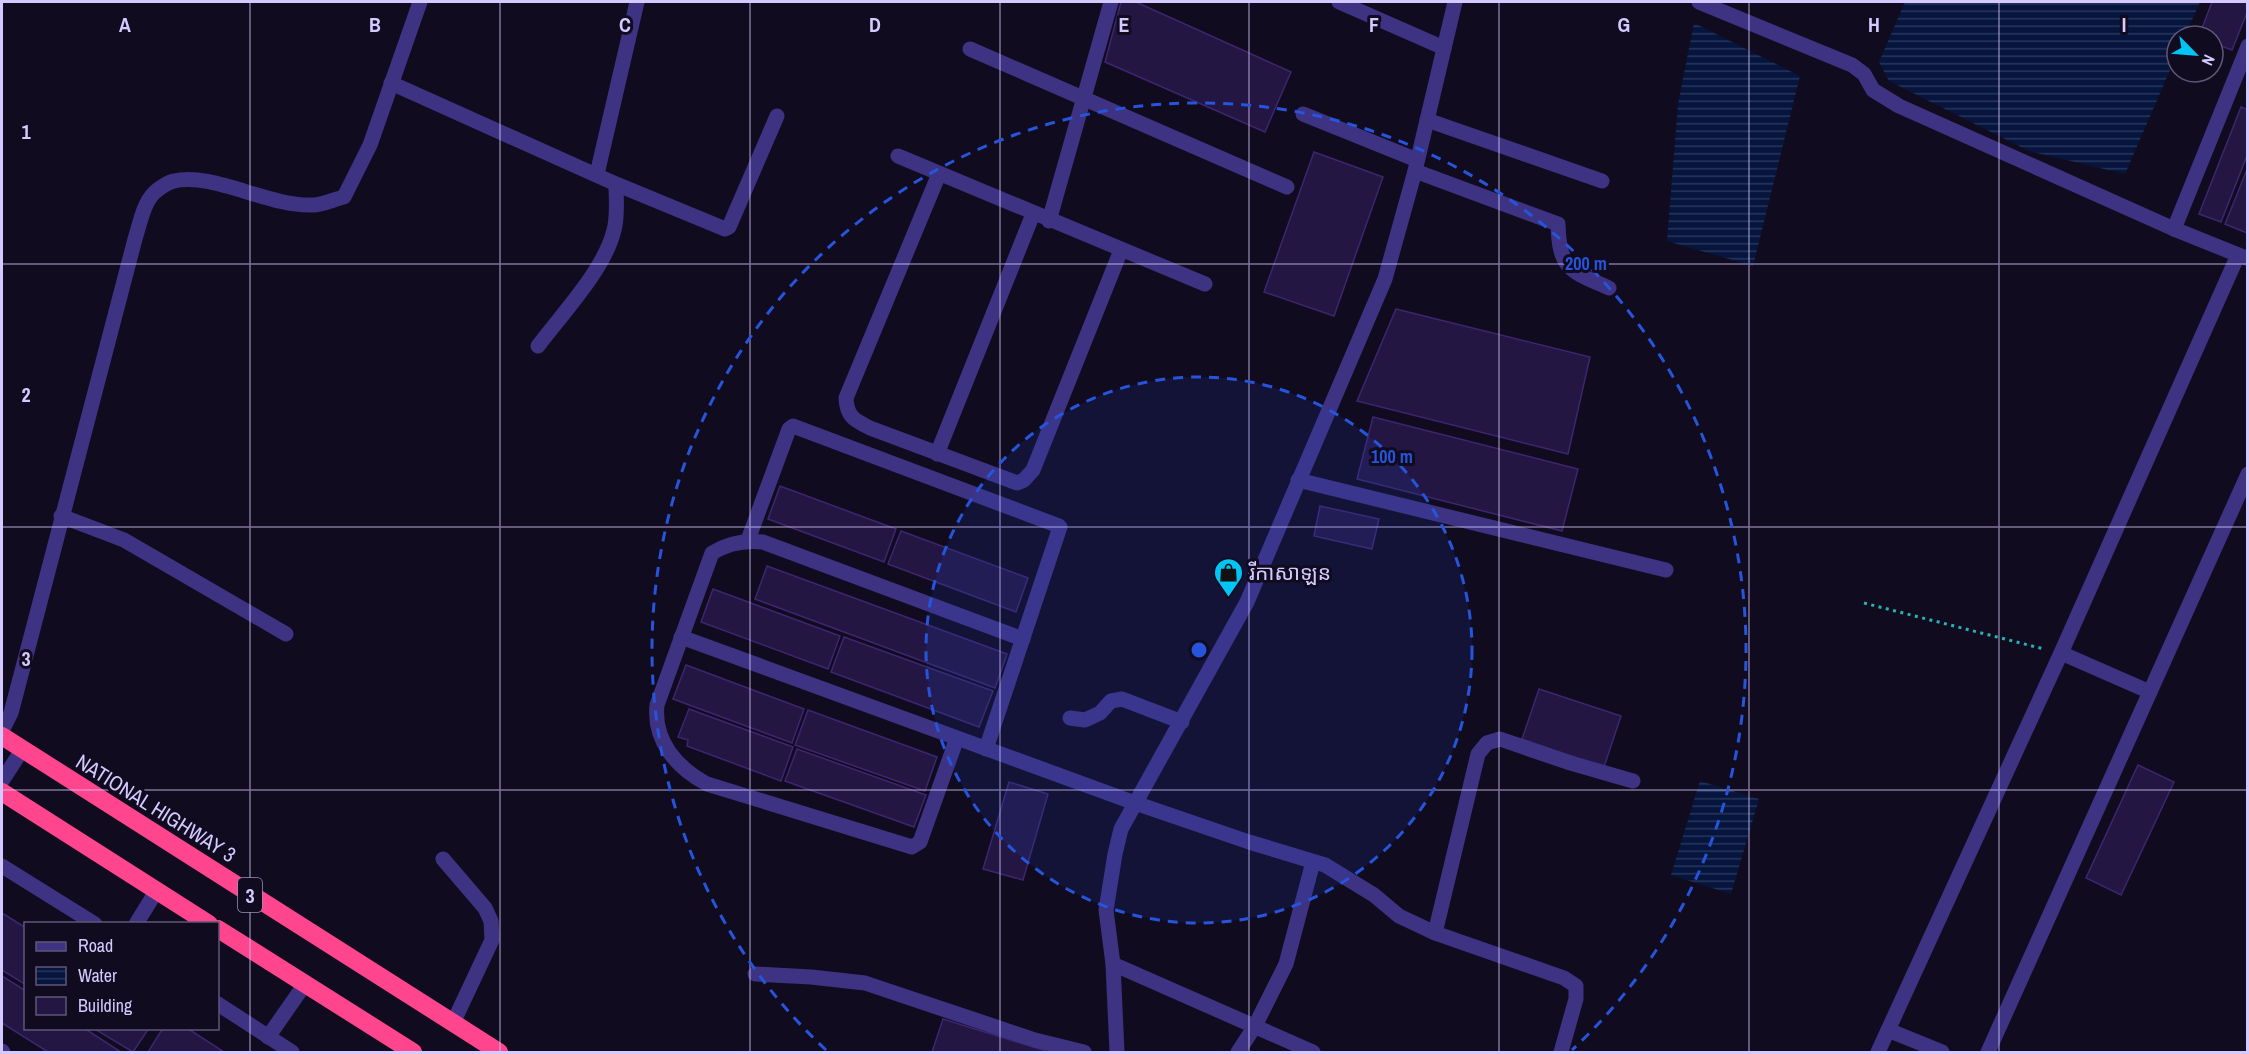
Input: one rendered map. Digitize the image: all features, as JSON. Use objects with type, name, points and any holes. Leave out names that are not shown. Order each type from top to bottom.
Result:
[{"type":"highway","name":"NATIONAL HIGHWAY 3","points":[[2,736],[499,1053]]},
{"type":"highway","name":"3","points":[[2,792],[206,922]]},
{"type":"highway","name":"3","points":[[219,930],[412,1053]]},
{"type":"street","points":[[2,731],[11,713],[135,239],[145,209],[154,193],[172,181],[189,181],[222,185],[286,203],[315,206],[344,196],[370,145],[420,2]]},
{"type":"street","points":[[597,174],[637,2]]},
{"type":"street","points":[[1049,221],[1109,2]]},
{"type":"street","points":[[1339,2],[1444,48]]},
{"type":"street","points":[[1117,1053],[1113,964],[1106,910],[1121,829],[1247,603],[1385,279],[1416,166],[1455,2]]},
{"type":"street","points":[[1699,2],[1852,65],[1864,74],[1873,90],[1899,106],[2174,229],[2243,257],[1878,1053]]},
{"type":"street","points":[[2174,229],[2247,46]]},
{"type":"street","points":[[970,49],[1287,187]]},
{"type":"street","points":[[391,83],[616,184],[725,229],[729,227],[777,116]]},
{"type":"street","points":[[1302,114],[1416,166],[1558,224],[1558,238],[1571,271],[1609,288]]},
{"type":"street","points":[[1426,120],[1602,181]]},
{"type":"street","points":[[898,156],[1049,221],[1205,284]]},
{"type":"street","points":[[939,174],[846,398],[847,409],[853,419],[870,428],[1017,483],[1024,480],[1033,470],[1121,250]]},
{"type":"street","points":[[538,346],[598,266],[609,247],[615,229],[616,184]]},
{"type":"street","points":[[937,454],[1033,214]]},
{"type":"street","points":[[748,540],[789,429],[793,426],[1059,526],[986,749]]},
{"type":"street","points":[[1988,1053],[2247,474]]},
{"type":"street","points":[[1298,480],[1665,570]]},
{"type":"street","points":[[61,516],[124,540],[286,634]]},
{"type":"street","points":[[957,738],[920,842],[912,847],[707,784],[684,768],[675,759],[658,733],[657,705],[712,553],[722,547],[748,540],[763,542],[1023,639]]},
{"type":"street","points":[[681,637],[1135,803],[1249,843],[1325,865],[1374,895],[1399,916],[1435,933],[1564,978],[1576,987],[1576,999],[1562,1053]]},
{"type":"street","points":[[2061,653],[2150,692]]},
{"type":"street","points":[[1070,718],[1085,720],[1100,713],[1112,701],[1122,699],[1182,722]]},
{"type":"street","points":[[1435,933],[1478,754],[1487,743],[1500,739],[1567,762],[1634,781]]},
{"type":"street","points":[[2,781],[22,750]]},
{"type":"street","points":[[444,859],[485,908],[491,921],[492,940],[453,1023]]},
{"type":"street","points":[[1238,1053],[1255,1026],[1286,963],[1313,862]]},
{"type":"street","points":[[2,866],[92,922]]},
{"type":"street","points":[[137,922],[157,890]]},
{"type":"street","points":[[1113,964],[1313,1053]]},
{"type":"street","points":[[755,974],[866,983],[1035,1040],[1084,1053]]},
{"type":"street","points":[[268,1037],[305,984]]},
{"type":"street","points":[[219,1005],[292,1053]]},
{"type":"street","points":[[1888,1030],[1942,1053]]},
{"type":"path","points":[[1864,603],[2061,653]]},
{"type":"water","points":[[1905,2],[2200,2],[2190,24],[2165,24],[2165,82],[2125,174],[2029,151],[1889,81],[1879,62]]},
{"type":"water","points":[[1694,23],[1800,76],[1753,266],[1667,241],[1678,104]]},
{"type":"water","points":[[1700,781],[1759,799],[1731,894],[1671,875]]},
{"type":"building","points":[[1121,2],[1136,2],[1291,72],[1265,132],[1105,62]]},
{"type":"building","points":[[2212,2],[2248,2],[2248,10],[2232,50],[2225,47],[2225,24],[2204,24]]},
{"type":"building","points":[[2241,107],[2248,110],[2248,153],[2221,222],[2199,214]]},
{"type":"building","points":[[1314,152],[1383,177],[1334,316],[1264,292]]},
{"type":"building","points":[[2248,167],[2248,231],[2247,233],[2225,224]]},
{"type":"building","points":[[1396,309],[1590,357],[1568,454],[1357,401]]},
{"type":"building","points":[[1373,417],[1578,469],[1562,531],[1357,479]]},
{"type":"building","points":[[780,486],[896,529],[884,562],[768,519]]},
{"type":"building","points":[[1320,506],[1379,519],[1372,549],[1314,536]]},
{"type":"building","points":[[901,531],[1028,578],[1016,612],[888,564]]},
{"type":"building","points":[[767,566],[1007,654],[995,688],[755,599]]},
{"type":"building","points":[[713,589],[840,636],[828,669],[701,622]]},
{"type":"building","points":[[844,637],[993,691],[979,727],[831,672]]},
{"type":"building","points":[[686,665],[804,709],[792,743],[673,699]]},
{"type":"building","points":[[1539,689],[1621,716],[1604,767],[1522,739]]},
{"type":"building","points":[[689,709],[793,747],[781,781],[687,746],[688,740],[678,737]]},
{"type":"building","points":[[808,710],[937,757],[925,791],[795,745]]},
{"type":"building","points":[[797,749],[926,795],[914,827],[785,781]]},
{"type":"building","points":[[2138,765],[2174,782],[2121,895],[2086,878]]},
{"type":"building","points":[[1009,782],[1048,794],[1023,880],[983,869]]},
{"type":"building","points":[[2,913],[24,927],[24,984],[2,970]]},
{"type":"building","points":[[2,976],[24,990],[24,1030],[87,1030],[121,1052],[48,1052],[2,1023]]},
{"type":"building","points":[[943,1019],[1049,1052],[932,1052]]},
{"type":"building","points":[[96,1030],[148,1030],[133,1052]]},
{"type":"building","points":[[162,1030],[190,1030],[224,1052],[148,1052]]},
{"type":"place","name":"រីកាសាឡន","points":[[1228,598]]}]
